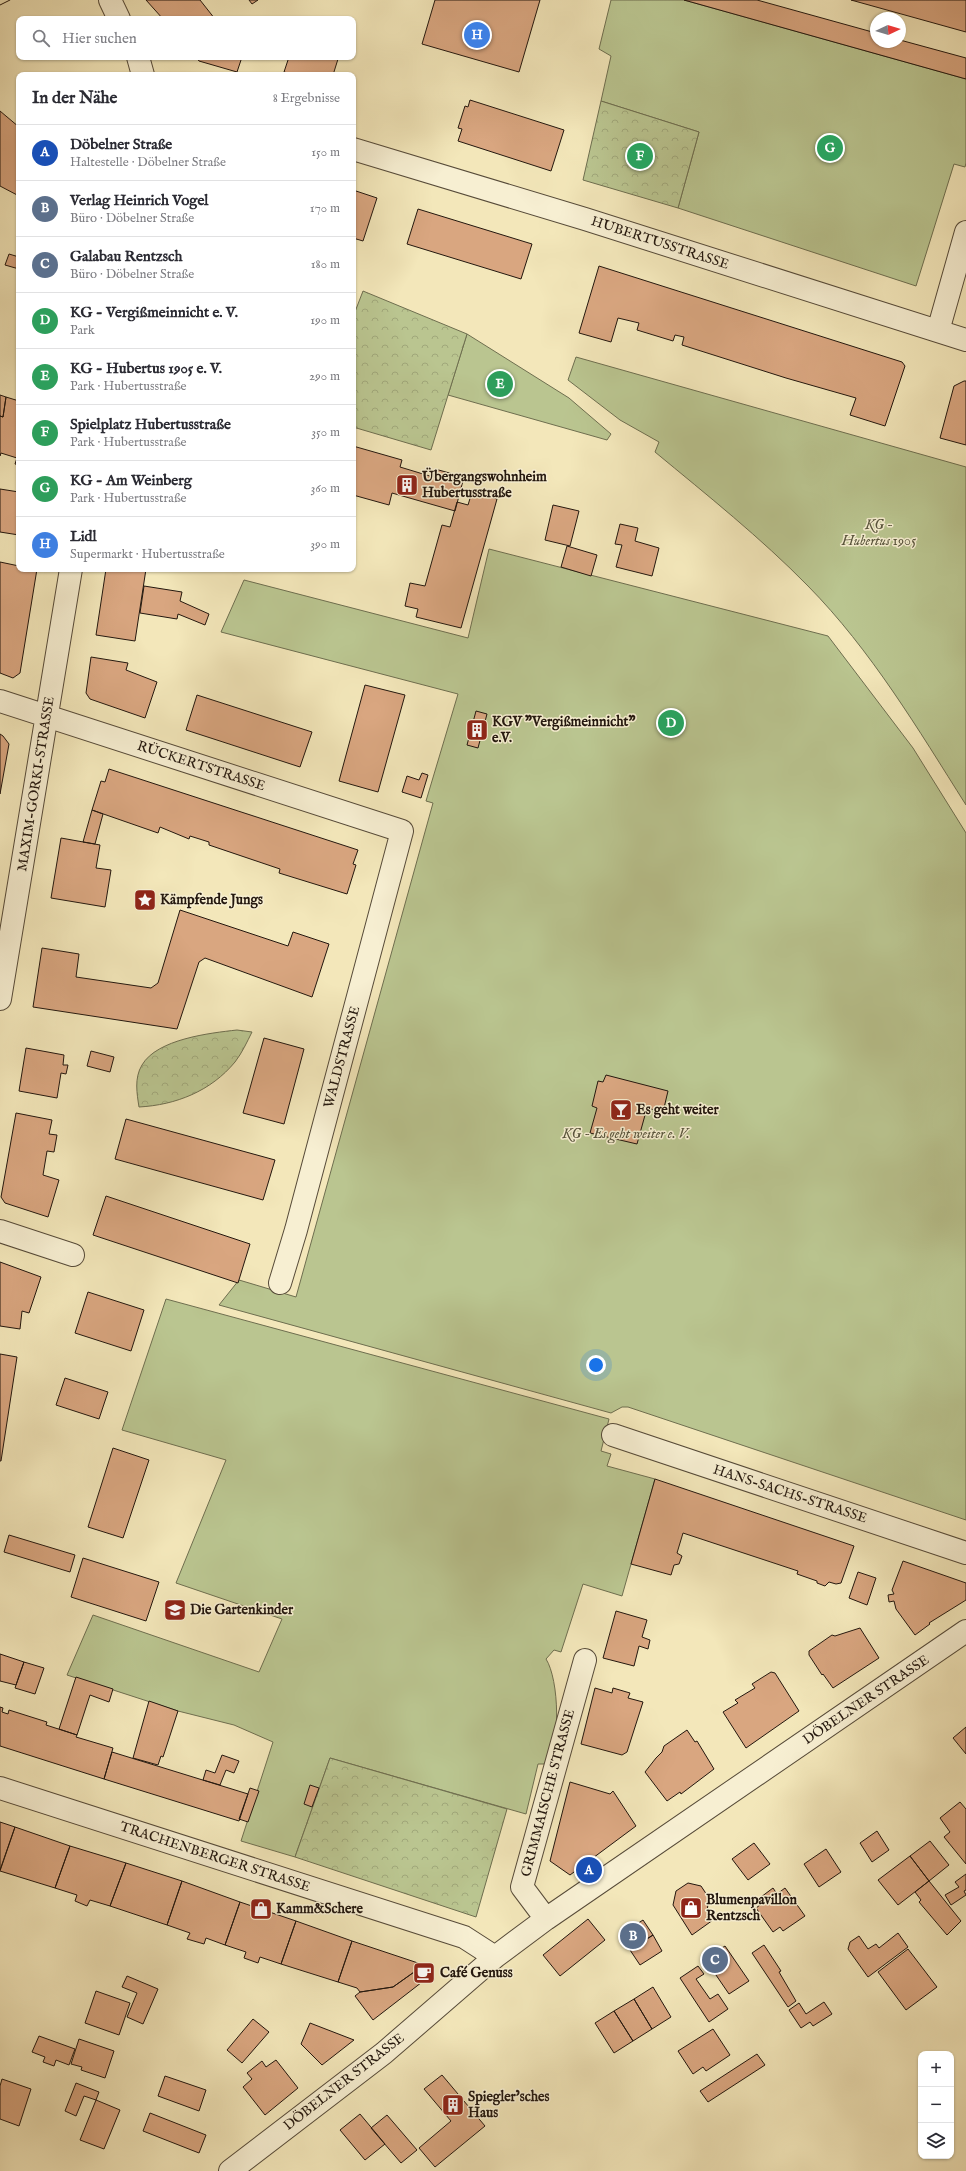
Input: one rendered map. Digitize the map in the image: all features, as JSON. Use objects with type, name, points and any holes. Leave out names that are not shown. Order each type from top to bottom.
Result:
[{"type":"street","points":[[110,0],[118,16]]},
{"type":"street","points":[[139,60],[142,72]]},
{"type":"street","name":"HUBERTUSSTRASSE","points":[[356,150],[585,219],[966,340]]},
{"type":"street","points":[[938,331],[966,232]]},
{"type":"street","name":"MAXIM-GORKI-STRASSE","points":[[0,999],[71,572]]},
{"type":"street","name":"RÜCKERTSTRASSE","points":[[0,701],[402,831]]},
{"type":"street","name":"WALDSTRASSE","points":[[280,1283],[296,1230],[402,831]]},
{"type":"street","points":[[0,1231],[73,1255]]},
{"type":"street","name":"HANS-SACHS-STRASSE","points":[[613,1435],[966,1553]]},
{"type":"street","name":"DÖBELNER STRASSE","points":[[230,2171],[384,2053],[495,1957],[546,1919],[966,1631]]},
{"type":"street","name":"GRIMMAISCHE STRASSE","points":[[546,1919],[522,1887],[585,1660]]},
{"type":"street","name":"TRACHENBERGER STRASSE","points":[[0,1788],[464,1937],[495,1957]]},
{"type":"green space","points":[[611,0],[684,0],[966,79],[966,163],[965,167],[954,164],[916,286],[678,208],[699,132],[601,101],[611,56],[599,49]]},
{"type":"green space","points":[[601,101],[699,132],[678,208],[583,180]]},
{"type":"green space","points":[[363,291],[467,334],[431,450],[356,428],[356,309]]},
{"type":"green space","points":[[467,334],[569,398],[611,434],[607,440],[448,395]]},
{"type":"green space","name":"KG - Hubertus 1905","points":[[576,357],[966,467],[966,805],[893,691],[853,637],[831,611],[772,551],[655,452],[659,442],[620,420],[568,380]]},
{"type":"green space","name":"KG - Es geht weiter e. V.","points":[[489,549],[828,636],[913,748],[966,833],[966,1520],[628,1407],[622,1407],[611,1413],[219,1305],[239,1280],[296,1297],[433,803],[426,801],[458,694],[221,632],[244,580],[468,638]]},
{"type":"green space","points":[[237,1030],[252,1032],[235,1062],[215,1081],[192,1095],[179,1100],[153,1106],[139,1107],[137,1086],[138,1075],[139,1070],[149,1056],[159,1049],[185,1039]]},
{"type":"green space","points":[[166,1299],[609,1419],[601,1451],[611,1454],[607,1466],[655,1479],[622,1596],[583,1584],[561,1652],[554,1650],[546,1659],[554,1682],[557,1713],[556,1729],[554,1744],[550,1756],[544,1764],[538,1764],[526,1814],[330,1758],[295,1857],[241,1841],[273,1742],[234,1725],[178,1711],[67,1675],[93,1615],[259,1672],[282,1619],[176,1583],[226,1460],[122,1430]]},
{"type":"green space","points":[[330,1758],[507,1809],[476,1917],[295,1857]]},
{"type":"building","points":[[146,0],[200,0],[213,16],[160,16]]},
{"type":"building","points":[[249,0],[258,0],[252,4]]},
{"type":"building","points":[[435,0],[540,0],[519,72],[422,44]]},
{"type":"building","points":[[684,0],[757,0],[870,31],[870,48],[906,48],[906,42],[966,58],[966,79]]},
{"type":"building","points":[[851,0],[966,0],[966,32],[906,15],[906,12],[894,12]]},
{"type":"building","points":[[198,60],[241,60],[237,72]]},
{"type":"building","points":[[288,60],[338,60],[334,72],[284,72]]},
{"type":"building","points":[[470,100],[564,130],[551,171],[458,141],[462,129],[458,128],[465,106],[468,107]]},
{"type":"building","points":[[0,111],[16,124],[16,194],[0,186]]},
{"type":"building","points":[[356,191],[377,198],[363,241],[356,239]]},
{"type":"building","points":[[418,209],[532,244],[521,279],[407,244]]},
{"type":"building","points":[[9,254],[16,256],[16,268],[5,265]]},
{"type":"building","points":[[599,266],[902,362],[905,366],[885,426],[850,415],[856,398],[786,378],[682,345],[684,337],[675,335],[673,341],[637,330],[639,323],[618,318],[611,342],[579,333]]},
{"type":"building","points":[[966,381],[966,445],[940,438],[954,386]]},
{"type":"building","points":[[0,395],[6,397],[3,417],[0,416]]},
{"type":"building","points":[[6,397],[16,400],[16,458],[1,453],[0,456],[0,416],[3,417]]},
{"type":"building","name":"Übergangswohnheim Hubertusstraße","points":[[356,447],[402,460],[400,467],[433,477],[435,469],[464,477],[455,511],[392,493],[389,505],[356,496]]},
{"type":"building","points":[[0,489],[16,492],[16,535],[0,532]]},
{"type":"building","points":[[472,492],[497,499],[461,628],[416,617],[418,609],[405,606],[410,583],[425,586],[442,525],[450,527],[457,502],[468,505]]},
{"type":"building","points":[[553,505],[579,511],[570,546],[545,540]]},
{"type":"building","points":[[620,524],[638,528],[635,541],[659,548],[652,576],[616,567],[622,545],[615,544]]},
{"type":"building","points":[[567,546],[597,555],[591,576],[561,567]]},
{"type":"building","points":[[0,562],[16,565],[16,572],[37,572],[20,673],[13,678],[0,673]]},
{"type":"building","points":[[106,572],[146,572],[135,641],[96,635]]},
{"type":"building","points":[[144,586],[182,592],[180,601],[209,614],[205,625],[178,614],[177,619],[140,613]]},
{"type":"building","points":[[91,657],[128,663],[126,670],[157,682],[145,718],[90,699],[86,693]]},
{"type":"building","points":[[365,685],[405,695],[378,792],[339,781]]},
{"type":"building","points":[[197,695],[312,732],[300,767],[186,730]]},
{"type":"building","name":"KGV \"Vergißmeinnicht\" e.V.","points":[[476,711],[487,714],[478,748],[467,745]]},
{"type":"building","points":[[0,734],[9,744],[0,794]]},
{"type":"building","points":[[109,769],[358,850],[353,864],[356,865],[347,894],[279,873],[280,869],[209,845],[209,842],[190,836],[189,839],[160,827],[158,833],[92,810],[101,781],[105,782]]},
{"type":"building","points":[[422,773],[428,775],[421,798],[402,792],[407,776],[419,780]]},
{"type":"building","points":[[92,810],[103,814],[95,844],[83,842]]},
{"type":"building","points":[[61,838],[100,845],[96,868],[111,870],[105,907],[51,898]]},
{"type":"building","points":[[180,910],[288,946],[293,932],[329,944],[312,997],[205,958],[199,962],[177,1029],[33,1007],[42,948],[79,954],[76,977],[151,988],[158,983]]},
{"type":"building","points":[[264,1038],[304,1049],[284,1124],[243,1113]]},
{"type":"building","points":[[26,1048],[64,1055],[63,1065],[68,1065],[66,1074],[61,1073],[57,1098],[19,1091]]},
{"type":"building","points":[[91,1051],[114,1057],[110,1072],[87,1066]]},
{"type":"building","name":"Es geht weiter","points":[[606,1075],[668,1091],[663,1112],[647,1108],[637,1144],[590,1133],[597,1108],[592,1106],[598,1081],[603,1082]]},
{"type":"building","points":[[16,1113],[52,1120],[49,1134],[57,1135],[54,1152],[47,1151],[43,1175],[59,1180],[48,1217],[5,1203],[1,1197]]},
{"type":"building","points":[[126,1119],[275,1160],[263,1200],[115,1159]]},
{"type":"building","points":[[106,1196],[250,1244],[238,1283],[93,1235]]},
{"type":"building","points":[[0,1262],[41,1277],[29,1313],[22,1311],[20,1329],[0,1326]]},
{"type":"building","points":[[88,1292],[144,1310],[131,1351],[75,1333]]},
{"type":"building","points":[[0,1354],[17,1357],[1,1461],[0,1461]]},
{"type":"building","points":[[65,1378],[108,1392],[99,1419],[56,1405]]},
{"type":"building","points":[[113,1448],[149,1460],[123,1538],[88,1527]]},
{"type":"building","points":[[655,1479],[854,1546],[841,1583],[836,1584],[829,1582],[825,1586],[817,1583],[817,1581],[797,1574],[798,1571],[683,1533],[677,1553],[682,1556],[679,1564],[674,1565],[671,1575],[631,1564]]},
{"type":"building","points":[[9,1535],[75,1555],[70,1572],[4,1552]]},
{"type":"building","points":[[83,1558],[159,1582],[146,1621],[71,1597]]},
{"type":"building","points":[[903,1561],[966,1583],[966,1600],[929,1623],[930,1624],[915,1635],[896,1609],[894,1601],[889,1602],[888,1595],[894,1594],[892,1590]]},
{"type":"building","points":[[858,1572],[876,1578],[867,1605],[849,1598]]},
{"type":"building","points":[[616,1611],[647,1620],[642,1637],[650,1640],[648,1649],[639,1646],[634,1666],[603,1658]]},
{"type":"building","points":[[860,1628],[879,1658],[833,1688],[823,1674],[822,1675],[809,1655],[809,1651],[832,1635],[835,1636]]},
{"type":"building","points":[[0,1654],[24,1662],[16,1685],[0,1681]]},
{"type":"building","points":[[24,1662],[44,1668],[35,1694],[15,1688]]},
{"type":"building","points":[[771,1672],[775,1673],[799,1711],[746,1748],[723,1712],[738,1703],[735,1700],[755,1688],[752,1684]]},
{"type":"building","points":[[76,1677],[113,1689],[109,1702],[90,1695],[77,1735],[59,1729]]},
{"type":"building","points":[[595,1688],[612,1693],[613,1688],[630,1693],[628,1698],[643,1702],[627,1752],[622,1755],[581,1744]]},
{"type":"building","points":[[149,1701],[178,1711],[163,1757],[161,1756],[158,1765],[133,1758]]},
{"type":"building","points":[[0,1707],[3,1708],[2,1712],[8,1714],[9,1710],[47,1722],[46,1725],[77,1735],[76,1737],[113,1748],[104,1779],[0,1746]]},
{"type":"building","points":[[966,1727],[966,1754],[953,1738]]},
{"type":"building","points":[[687,1730],[695,1742],[697,1741],[714,1769],[681,1794],[680,1792],[667,1801],[645,1772],[662,1752],[664,1746]]},
{"type":"building","points":[[112,1752],[248,1794],[239,1821],[104,1779]]},
{"type":"building","points":[[222,1755],[239,1761],[234,1773],[226,1770],[220,1785],[203,1780],[206,1770],[215,1773]]},
{"type":"building","points":[[570,1782],[610,1794],[613,1791],[636,1826],[570,1875],[550,1861]]},
{"type":"building","points":[[310,1785],[319,1788],[312,1807],[304,1804]]},
{"type":"building","points":[[250,1788],[259,1791],[248,1822],[239,1819]]},
{"type":"building","points":[[960,1802],[966,1809],[966,1864],[944,1837],[950,1832],[940,1818]]},
{"type":"building","points":[[0,1822],[15,1827],[0,1870]]},
{"type":"building","points":[[15,1827],[70,1846],[55,1888],[0,1871]]},
{"type":"building","points":[[877,1831],[889,1850],[872,1862],[860,1843]]},
{"type":"building","points":[[930,1841],[949,1865],[929,1881],[910,1856]]},
{"type":"building","points":[[754,1843],[770,1864],[748,1880],[732,1859]]},
{"type":"building","points":[[70,1846],[126,1863],[110,1906],[90,1900],[87,1906],[75,1901],[77,1895],[55,1888]]},
{"type":"building","points":[[826,1849],[841,1872],[819,1887],[804,1864]]},
{"type":"building","points":[[910,1856],[929,1881],[898,1905],[878,1880]]},
{"type":"building","points":[[126,1863],[182,1881],[167,1925],[110,1906]]},
{"type":"building","points":[[966,1874],[966,1890],[964,1891],[966,1895],[951,1905],[945,1895],[959,1887],[955,1882]]},
{"type":"building","points":[[182,1881],[240,1902],[225,1945],[206,1938],[204,1944],[187,1939],[190,1933],[167,1925]]},
{"type":"building","points":[[929,1881],[961,1921],[947,1935],[919,1902],[921,1900],[915,1892]]},
{"type":"building","name":"Blumenpavillon Rentzsch","points":[[688,1883],[701,1886],[709,1898],[707,1911],[713,1920],[692,1935],[673,1905],[676,1891]]},
{"type":"building","points":[[773,1888],[777,1894],[785,1888],[805,1916],[783,1931],[780,1927],[773,1932],[756,1908],[764,1902],[761,1897]]},
{"type":"building","points":[[240,1902],[296,1921],[281,1964],[260,1957],[258,1963],[244,1958],[246,1952],[225,1945]]},
{"type":"building","points":[[588,1919],[605,1940],[560,1976],[543,1955]]},
{"type":"building","points":[[643,1920],[653,1935],[630,1950],[620,1935]]},
{"type":"building","points":[[296,1921],[352,1941],[338,1982],[281,1964]]},
{"type":"building","points":[[898,1933],[908,1947],[868,1977],[848,1949],[850,1942],[859,1936],[868,1949],[876,1944],[879,1948]]},
{"type":"building","points":[[653,1935],[662,1951],[640,1965],[630,1950]]},
{"type":"building","points":[[352,1941],[424,1965],[393,1987],[360,1992],[357,1988],[338,1982]]},
{"type":"building","points":[[764,1945],[781,1971],[779,1972],[796,2001],[788,2007],[752,1953]]},
{"type":"building","points":[[725,1946],[749,1981],[729,1994],[705,1959]]},
{"type":"building","points":[[908,1949],[937,1987],[906,2010],[878,1972]]},
{"type":"building","points":[[424,1965],[426,1979],[373,2020],[355,1996],[360,1992],[393,1987]]},
{"type":"building","points":[[698,1966],[704,1974],[696,1979],[710,1999],[718,1994],[728,2009],[709,2022],[680,1978]]},
{"type":"building","points":[[127,1976],[158,1989],[143,2024],[127,2017],[137,1993],[122,1987]]},
{"type":"building","points":[[653,1987],[671,2017],[652,2029],[634,1999]]},
{"type":"building","points":[[96,1991],[130,2003],[119,2035],[85,2023]]},
{"type":"building","points":[[634,1999],[652,2029],[633,2041],[614,2011]]},
{"type":"building","points":[[824,2002],[832,2014],[813,2026],[810,2022],[801,2028],[789,2010],[799,2003],[806,2014]]},
{"type":"building","points":[[614,2011],[633,2041],[614,2053],[595,2023]]},
{"type":"building","points":[[253,2019],[269,2032],[242,2063],[227,2050]]},
{"type":"building","points":[[310,2023],[354,2040],[322,2065],[301,2044]]},
{"type":"building","points":[[713,2029],[730,2055],[706,2071],[703,2067],[693,2074],[678,2051]]},
{"type":"building","points":[[39,2036],[75,2049],[69,2065],[56,2060],[54,2066],[43,2062],[45,2057],[32,2052]]},
{"type":"building","points":[[79,2039],[114,2051],[105,2078],[81,2070],[82,2067],[71,2064]]},
{"type":"building","points":[[757,2054],[765,2065],[708,2102],[700,2091]]},
{"type":"building","points":[[276,2060],[298,2088],[265,2115],[243,2087],[252,2079],[247,2073],[262,2061],[266,2067]]},
{"type":"building","name":"Spiegler’sches Haus","points":[[442,2075],[485,2126],[435,2167],[419,2148],[451,2121],[424,2089]]},
{"type":"building","points":[[165,2076],[206,2090],[199,2111],[158,2096]]},
{"type":"building","points":[[2,2079],[31,2089],[19,2126],[0,2119],[0,2086]]},
{"type":"building","points":[[76,2083],[99,2092],[96,2100],[84,2096],[76,2116],[65,2111]]},
{"type":"building","points":[[96,2100],[120,2110],[104,2149],[80,2140]]},
{"type":"building","points":[[150,2113],[206,2135],[199,2153],[143,2131]]},
{"type":"building","points":[[360,2114],[385,2144],[365,2160],[340,2130]]},
{"type":"building","points":[[387,2115],[417,2150],[401,2163],[371,2128]]},
{"type":"tram line","points":[[0,5],[10,0]]},
{"type":"place","name":"Lidl","points":[[477,35]]},
{"type":"place","name":"KG - Am Weinberg","points":[[830,148]]},
{"type":"place","name":"Spielplatz Hubertusstraße","points":[[640,156]]},
{"type":"place","name":"KG - Hubertus 1905 e. V.","points":[[500,384]]},
{"type":"place","name":"Übergangswohnheim Hubertusstraße","points":[[407,485]]},
{"type":"place","name":"KG - Vergißmeinnicht e. V.","points":[[671,723]]},
{"type":"place","name":"KGV \"Vergißmeinnicht\" e.V.","points":[[477,730]]},
{"type":"place","name":"Kämpfende Jungs","points":[[145,900]]},
{"type":"place","name":"Es geht weiter","points":[[621,1110]]},
{"type":"place","name":"Die Gartenkinder","points":[[175,1610]]},
{"type":"place","name":"Döbelner Straße","points":[[589,1870]]},
{"type":"place","name":"Blumenpavillon Rentzsch","points":[[691,1908]]},
{"type":"place","name":"Kamm&Schere","points":[[261,1909]]},
{"type":"place","name":"Verlag Heinrich Vogel","points":[[633,1936]]},
{"type":"place","name":"Galabau Rentzsch","points":[[715,1960]]},
{"type":"place","name":"Café Genuss","points":[[424,1973]]},
{"type":"place","name":"Spiegler’sches Haus","points":[[453,2105]]}]
